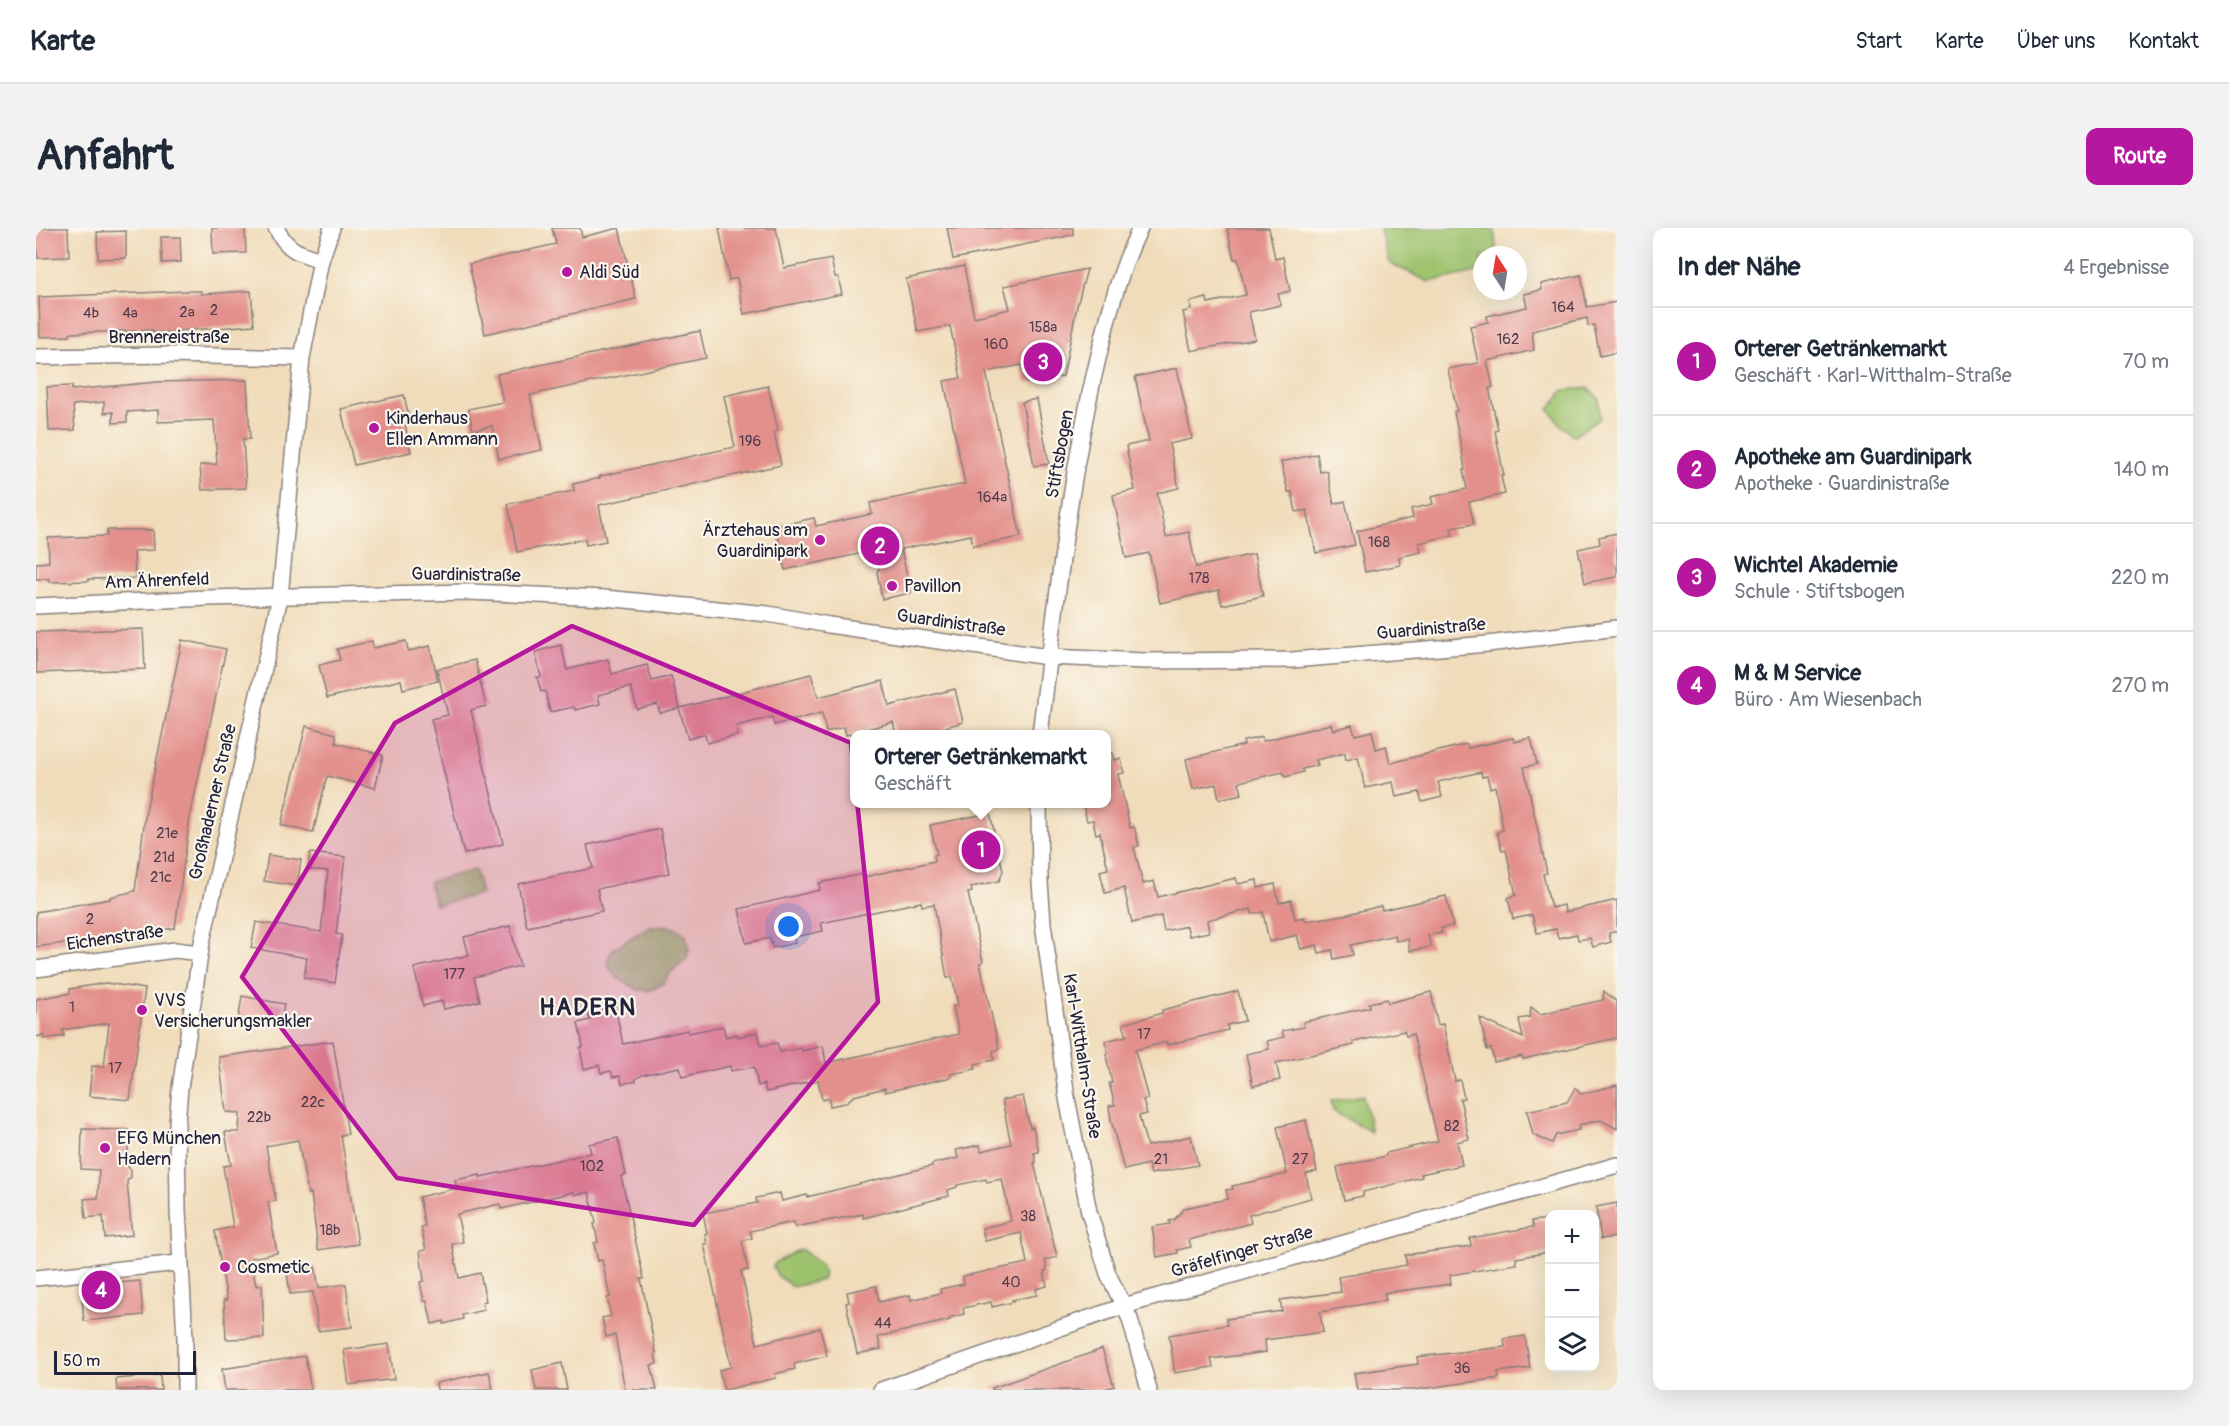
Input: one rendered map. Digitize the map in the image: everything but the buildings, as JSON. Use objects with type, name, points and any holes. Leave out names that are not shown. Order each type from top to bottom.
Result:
[{"type":"street","points":[[276,228],[282,241],[295,252],[321,260]]},
{"type":"street","name":"Großhaderner Straße","points":[[185,1390],[185,1338],[179,1263],[177,1123],[180,1088],[200,953],[280,597],[302,358],[321,260],[332,228]]},
{"type":"street","name":"Stiftsbogen","points":[[1048,657],[1079,442],[1110,307],[1140,228]]},
{"type":"street","name":"Brennereistraße","points":[[36,357],[168,355],[302,358]]},
{"type":"street","name":"Guardinistraße","points":[[280,597],[470,592],[605,597],[768,614],[1048,657],[1145,661],[1292,660],[1488,644],[1617,628]]},
{"type":"street","name":"Am Ährenfeld","points":[[36,606],[280,597]]},
{"type":"street","points":[[1041,730],[1048,657]]},
{"type":"street","name":"Karl-Witthalm-Straße","points":[[1039,808],[1043,923],[1067,1098],[1089,1212],[1108,1274],[1135,1334],[1149,1390]]},
{"type":"street","name":"Eichenstraße","points":[[36,969],[175,950],[200,953]]},
{"type":"street","name":"Gräfelfinger Straße","points":[[881,1390],[908,1385],[1124,1306],[1617,1165]]},
{"type":"street","points":[[36,1278],[179,1263]]},
{"type":"highlighted area","points":[[572,626],[851,743],[878,1002],[694,1225],[397,1178],[242,977],[395,723]]},
{"type":"green space","points":[[1383,228],[1494,228],[1496,246],[1473,246],[1473,273],[1429,282],[1389,263],[1380,230]]},
{"type":"green space","points":[[1588,388],[1599,398],[1600,418],[1574,436],[1562,426],[1549,409],[1564,390]]},
{"type":"green space","points":[[475,870],[481,894],[435,905],[429,882]]},
{"type":"green space","points":[[665,925],[679,930],[686,936],[689,947],[687,958],[669,974],[663,984],[651,990],[639,990],[619,979],[609,968],[608,958],[613,949],[646,928]]},
{"type":"green space","points":[[1363,1095],[1371,1132],[1333,1111],[1331,1101]]},
{"type":"green space","points":[[800,1249],[820,1264],[824,1274],[822,1280],[792,1287],[777,1275],[773,1266]]},
{"type":"place","name":"Aldi Süd","points":[[567,272]]},
{"type":"place","name":"Wichtel Akademie","points":[[1043,362]]},
{"type":"place","name":"Kinderhaus Ellen Ammann","points":[[374,428]]},
{"type":"place","name":"Ärztehaus am Guardinipark","points":[[820,540]]},
{"type":"place","name":"Apotheke am Guardinipark","points":[[880,546]]},
{"type":"place","name":"Pavillon","points":[[892,586]]},
{"type":"place","name":"Orterer Getränkemarkt","points":[[981,850]]},
{"type":"place","name":"VVS Versicherungsmakler","points":[[142,1010]]},
{"type":"place","name":"EFG München Hadern","points":[[105,1148]]},
{"type":"place","name":"Cosmetic","points":[[225,1267]]},
{"type":"place","name":"M & M Service","points":[[101,1290]]},
{"type":"district","name":"HADERN","points":[[588,1007]]}]
